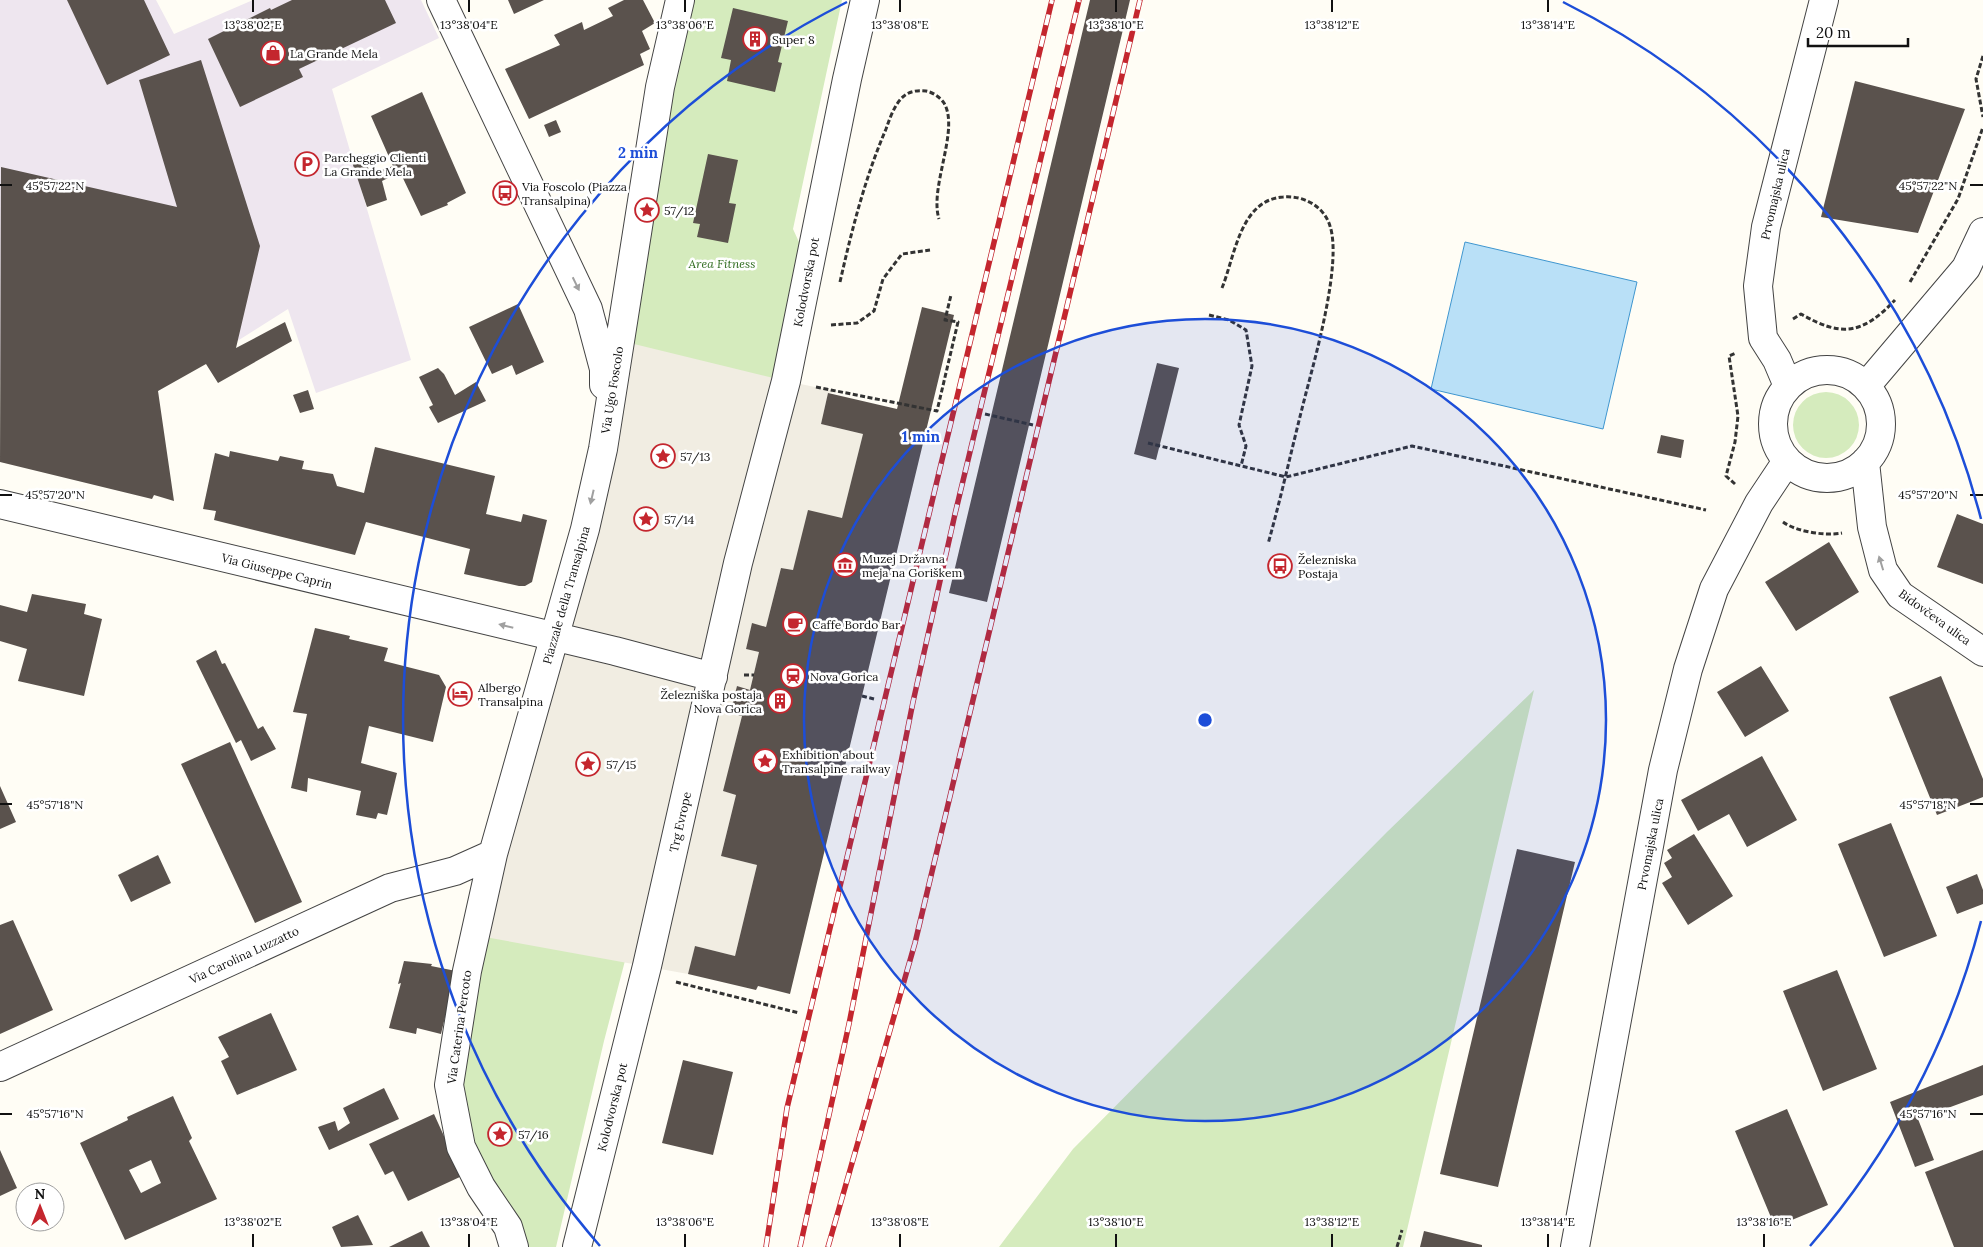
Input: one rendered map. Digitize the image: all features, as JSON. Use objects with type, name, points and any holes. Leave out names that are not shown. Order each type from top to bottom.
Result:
[{"type":"street","name":"Via Ugo Foscolo","points":[[440,0],[588,309],[604,369],[603,450]]},
{"type":"street","name":"Via Ugo Foscolo","points":[[603,450],[660,87],[680,0]]},
{"type":"street","name":"Kolodvorska pot","points":[[738,562],[786,381],[847,79],[865,0]]},
{"type":"street","name":"Prvomajska ulica","points":[[1788,386],[1777,360],[1762,338],[1758,286],[1766,227],[1824,0]]},
{"type":"street","points":[[1866,386],[1966,268],[1983,232]]},
{"type":"street","points":[[1818,370],[1836,370],[1852,376],[1866,386],[1876,400],[1881,416],[1881,433],[1876,448],[1865,462],[1852,472],[1835,478],[1817,478],[1801,472],[1787,461],[1778,448],[1773,432],[1773,416],[1778,399],[1788,386],[1802,376],[1818,370]]},
{"type":"street","name":"Piazzale della Transalpina","points":[[493,854],[585,529],[603,450]]},
{"type":"street","name":"Prvomajska ulica","points":[[1575,1247],[1664,770],[1688,669],[1714,589],[1759,503],[1787,461]]},
{"type":"street","name":"Bidovčeva ulica","points":[[1865,462],[1872,527],[1883,570],[1900,595],[1983,652]]},
{"type":"street","name":"Via Giuseppe Caprin","points":[[0,504],[553,638],[616,651],[713,677]]},
{"type":"street","name":"Trg Evrope","points":[[646,970],[738,562]]},
{"type":"street","name":"Via Carolina Luzzatto","points":[[0,1068],[390,888],[455,871],[493,854]]},
{"type":"street","name":"Via Caterina Percoto","points":[[493,854],[468,971],[449,1085],[461,1147],[481,1187],[508,1227],[514,1247]]},
{"type":"street","name":"Kolodvorska pot","points":[[577,1247],[646,970]]},
{"type":"path","points":[[1983,56],[1976,79],[1983,117]]},
{"type":"path","points":[[843,271],[870,167],[894,109],[904,96],[918,90],[932,92],[944,104],[948,117],[943,166],[936,196],[939,220]]},
{"type":"path","points":[[1907,287],[1958,200],[1983,128]]},
{"type":"path","points":[[1222,288],[1241,232],[1253,211],[1266,201],[1280,197],[1296,196],[1310,202],[1323,212],[1330,226],[1332,241],[1329,288],[1318,350],[1268,544]]},
{"type":"path","points":[[831,325],[857,323],[874,311],[884,278],[902,254],[930,250]]},
{"type":"path","points":[[1872,527],[1833,535],[1791,528],[1726,476],[1738,416],[1730,356],[1801,314],[1834,330],[1852,328],[1868,322],[1883,312],[1901,293]]},
{"type":"path","points":[[786,381],[937,410],[958,322],[945,320],[952,295]]},
{"type":"path","points":[[1209,315],[1229,320],[1246,330],[1252,366],[1239,425],[1246,446],[1241,466]]},
{"type":"path","points":[[985,414],[1033,425]]},
{"type":"path","points":[[1148,443],[1286,477],[1412,446],[1706,510]]},
{"type":"path","points":[[862,696],[874,699]]},
{"type":"path","points":[[646,970],[799,1012]]},
{"type":"path","points":[[1397,1247],[1402,1230]]},
{"type":"shaded area","points":[[0,0],[156,0],[174,34],[253,0],[421,0],[439,38],[332,89],[411,360],[316,393],[288,309],[158,391],[161,424],[0,380]]},
{"type":"shaded area","points":[[634,344],[839,392],[828,393],[821,424],[863,434],[842,518],[793,570],[781,568],[766,627],[752,624],[746,649],[759,652],[750,690],[737,686],[730,713],[742,716],[724,791],[736,795],[721,856],[757,865],[735,956],[695,946],[688,974],[474,935]]},
{"type":"green space","name":"Area Fitness","points":[[692,0],[842,0],[793,229],[804,253],[776,379],[588,516],[634,344],[661,143]]},
{"type":"green space","points":[[1826,392],[1839,395],[1849,402],[1856,412],[1859,425],[1856,438],[1849,448],[1839,455],[1826,458],[1813,455],[1803,448],[1796,438],[1793,425],[1796,412],[1803,402],[1813,395]]},
{"type":"green space","points":[[1534,690],[1403,1247],[999,1247],[1073,1149],[1387,832]]},
{"type":"green space","points":[[643,892],[604,1041],[556,1247],[521,1247],[486,1180],[456,1087],[483,926]]},
{"type":"water","points":[[1465,242],[1637,282],[1603,429],[1431,389]]},
{"type":"building","points":[[67,0],[144,0],[170,55],[107,85]]},
{"type":"building","name":"La Grande Mela","points":[[292,0],[385,0],[396,23],[299,69],[303,77],[240,107],[208,39],[270,8],[271,10]]},
{"type":"building","points":[[508,0],[544,0],[514,14]]},
{"type":"building","points":[[624,0],[643,0],[655,23],[642,31],[650,49],[640,54],[644,65],[529,119],[505,69],[560,45],[554,35],[582,22],[584,30],[613,16],[608,8]]},
{"type":"building","points":[[1090,0],[1130,0],[987,602],[949,593]]},
{"type":"building","name":"Super 8","points":[[733,8],[788,21],[778,62],[782,63],[775,92],[727,81],[731,60],[721,58]]},
{"type":"building","points":[[201,60],[260,246],[236,348],[285,322],[292,341],[218,383],[206,364],[158,391],[174,501],[154,495],[152,499],[0,462],[1,167],[177,207],[139,80]]},
{"type":"building","points":[[1855,81],[1965,109],[1918,233],[1821,217]]},
{"type":"building","points":[[422,92],[466,193],[447,203],[448,205],[421,216],[400,172],[382,181],[387,200],[367,207],[351,159],[364,154],[370,174],[393,166],[371,116]]},
{"type":"building","points":[[556,120],[561,132],[549,137],[544,125]]},
{"type":"building","points":[[708,154],[738,160],[729,203],[736,204],[728,243],[697,237],[700,224],[693,223]]},
{"type":"building","points":[[518,304],[544,362],[516,375],[512,365],[492,374],[469,327]]},
{"type":"building","name":"Železniška postaja Nova Gorica","points":[[922,307],[954,315],[790,994],[758,986],[756,990],[688,974],[695,946],[735,956],[757,865],[721,856],[736,795],[723,791],[742,716],[730,713],[737,686],[750,690],[759,652],[746,649],[752,623],[766,627],[781,568],[793,570],[808,510],[842,518],[863,434],[821,424],[828,393],[897,409]]},
{"type":"building","points":[[1157,363],[1179,368],[1156,460],[1134,454]]},
{"type":"building","points":[[438,368],[444,374],[455,395],[476,382],[486,401],[438,423],[429,407],[433,405],[419,377]]},
{"type":"building","points":[[308,390],[314,409],[300,413],[293,395]]},
{"type":"building","points":[[1661,435],[1684,440],[1681,458],[1657,453]]},
{"type":"building","points":[[375,447],[495,476],[486,514],[521,522],[523,514],[547,520],[532,582],[525,586],[519,586],[464,574],[470,549],[366,522],[355,555],[214,520],[216,511],[203,509],[215,453],[229,457],[230,451],[278,461],[280,456],[304,461],[302,469],[333,474],[337,486],[364,493]]},
{"type":"building","points":[[1957,514],[1983,524],[1983,584],[1937,567]]},
{"type":"building","points":[[1829,542],[1859,592],[1796,631],[1765,582]]},
{"type":"building","points":[[32,594],[86,604],[84,614],[102,619],[84,696],[18,681],[27,649],[0,641],[0,605],[27,612]]},
{"type":"building","points":[[315,628],[350,636],[349,639],[388,648],[384,661],[439,675],[446,687],[433,742],[369,726],[361,763],[397,773],[387,815],[378,813],[376,819],[356,815],[361,791],[308,778],[307,792],[291,788],[307,714],[293,712]]},
{"type":"building","points":[[216,650],[222,664],[225,663],[258,729],[263,726],[276,749],[251,761],[241,740],[236,743],[196,661]]},
{"type":"building","points":[[1761,666],[1789,711],[1745,737],[1717,692]]},
{"type":"building","points":[[1941,676],[1983,779],[1983,797],[1937,815],[1889,697]]},
{"type":"building","points":[[230,742],[302,902],[255,923],[181,764]]},
{"type":"building","points":[[1762,756],[1797,820],[1747,847],[1729,814],[1698,831],[1681,800]]},
{"type":"building","points":[[0,786],[16,822],[0,829]]},
{"type":"building","points":[[1891,823],[1937,936],[1884,957],[1838,844]]},
{"type":"building","points":[[1694,834],[1733,896],[1688,925],[1662,883],[1672,877],[1664,863],[1672,858],[1667,850]]},
{"type":"building","points":[[1517,849],[1575,862],[1498,1187],[1440,1174]]},
{"type":"building","points":[[158,855],[171,883],[131,902],[118,875]]},
{"type":"building","points":[[1977,874],[1983,890],[1983,904],[1957,914],[1946,887]]},
{"type":"building","points":[[13,920],[53,1010],[0,1034],[0,925]]},
{"type":"building","points":[[404,961],[432,964],[431,966],[456,971],[441,1034],[417,1028],[416,1034],[389,1028],[401,983],[398,984]]},
{"type":"building","points":[[1837,970],[1877,1069],[1823,1091],[1783,991]]},
{"type":"building","points":[[271,1013],[297,1070],[237,1095],[221,1061],[229,1057],[218,1037]]},
{"type":"building","points":[[683,1060],[733,1072],[713,1155],[662,1143]]},
{"type":"building","points":[[1983,1065],[1983,1095],[1918,1119],[1934,1160],[1915,1167],[1890,1102]]},
{"type":"building","points":[[384,1088],[399,1119],[329,1150],[318,1127],[335,1121],[338,1131],[350,1123],[343,1108]]},
{"type":"building","points":[[173,1096],[192,1138],[189,1141],[217,1199],[125,1240],[80,1143],[128,1120],[127,1117]],"holes":[[[151,1160],[161,1183],[141,1193],[129,1170]]]},
{"type":"building","points":[[1787,1109],[1828,1205],[1775,1227],[1735,1131]]},
{"type":"building","points":[[434,1114],[462,1176],[408,1201],[393,1171],[385,1175],[369,1144]]},
{"type":"building","points":[[0,1150],[15,1184],[15,1189],[0,1196]]},
{"type":"building","points":[[1983,1150],[1983,1247],[1954,1247],[1925,1172]]},
{"type":"building","points":[[358,1215],[373,1245],[341,1247],[332,1227]]},
{"type":"building","points":[[422,1231],[430,1247],[389,1247]]},
{"type":"building","points":[[1424,1231],[1482,1245],[1482,1247],[1420,1247]]},
{"type":"railway","points":[[766,1247],[787,1108],[1052,0]]},
{"type":"railway","points":[[800,1247],[849,1024],[913,702],[955,514],[1079,0]]},
{"type":"railway","points":[[828,1247],[915,943],[1140,0]]},
{"type":"place","name":"Super 8","points":[[755,39]]},
{"type":"place","name":"La Grande Mela","points":[[273,53]]},
{"type":"place","name":"Parcheggio Clienti La Grande Mela","points":[[307,164]]},
{"type":"place","name":"Via Foscolo (Piazza Transalpina)","points":[[505,193]]},
{"type":"place","name":"57/12","points":[[647,210]]},
{"type":"place","name":"57/13","points":[[663,456]]},
{"type":"place","name":"57/14","points":[[646,519]]},
{"type":"place","name":"Muzej Državna meja na Goriškem","points":[[845,565]]},
{"type":"place","name":"Železniska Postaja","points":[[1280,566]]},
{"type":"place","name":"Caffe Bordo Bar","points":[[795,624]]},
{"type":"place","name":"Nova Gorica","points":[[793,676]]},
{"type":"place","name":"Albergo Transalpina","points":[[460,694]]},
{"type":"place","name":"Železniška postaja Nova Gorica","points":[[780,701]]},
{"type":"place","name":"Exhibition about Transalpine railway","points":[[765,761]]},
{"type":"place","name":"57/15","points":[[588,764]]},
{"type":"place","name":"57/16","points":[[500,1134]]}]
